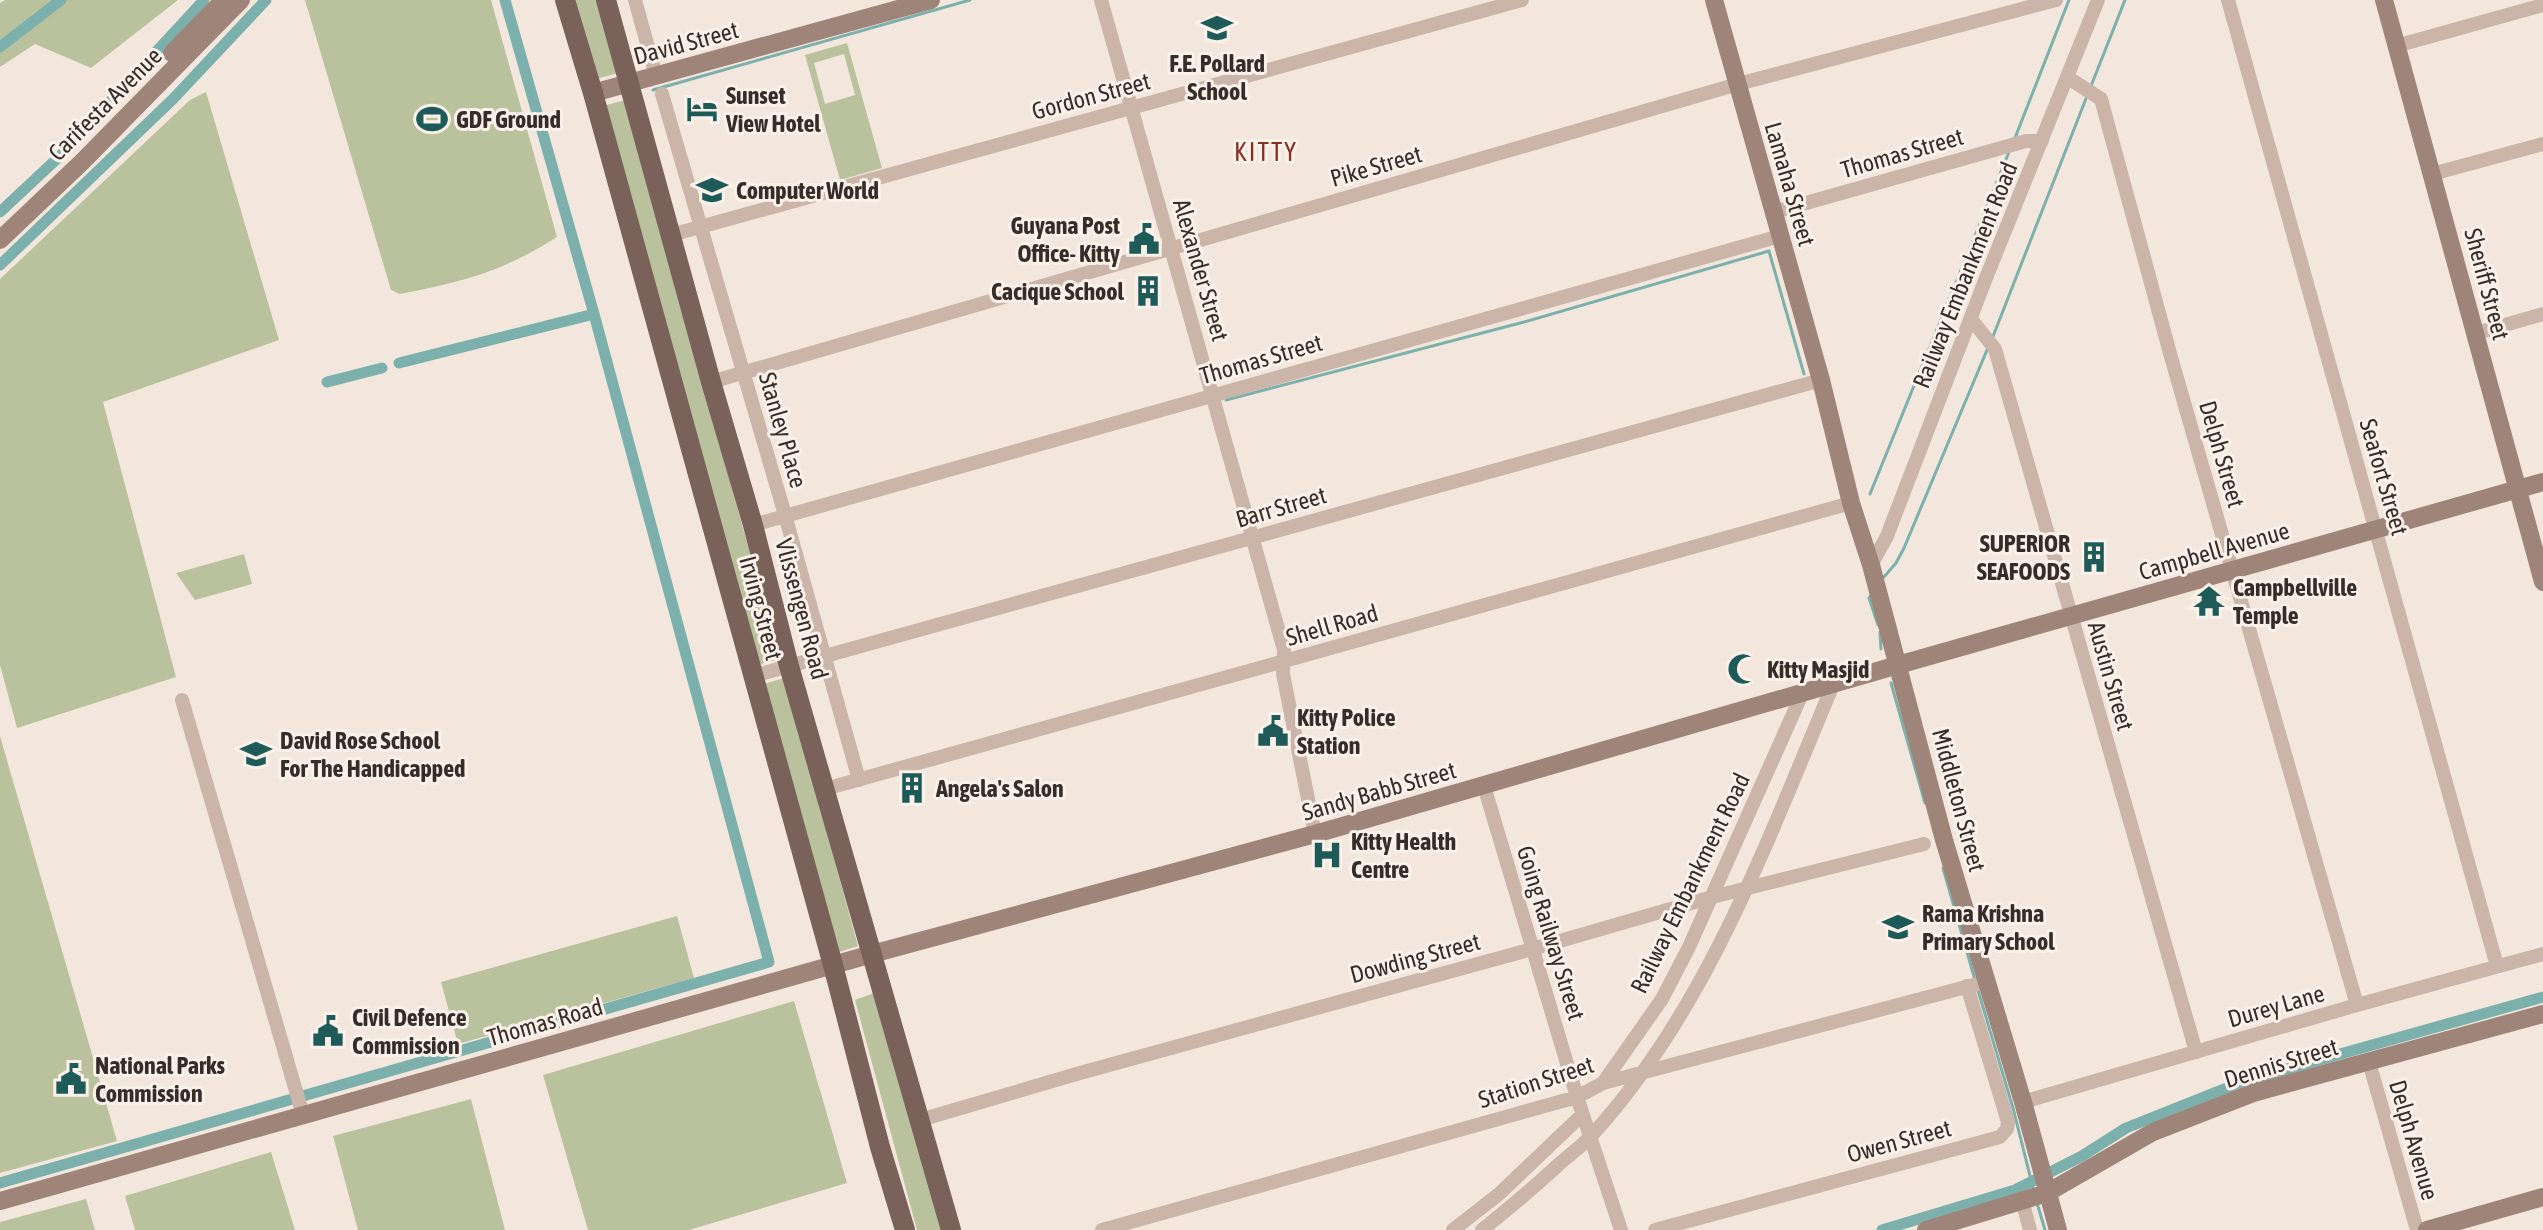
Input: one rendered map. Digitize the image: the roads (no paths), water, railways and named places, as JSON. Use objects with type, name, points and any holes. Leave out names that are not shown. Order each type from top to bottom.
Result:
[{"type":"main road","name":"Irving Street","points":[[565,0],[905,1230]]},
{"type":"main road","name":"Vlissengen Road","points":[[606,0],[753,525],[789,666],[951,1230]]},
{"type":"street","name":"Carifesta Avenue","points":[[0,224],[75,154],[224,0]]},
{"type":"street","name":"Carifesta Avenue","points":[[0,240],[82,162],[241,0]]},
{"type":"street","points":[[635,0],[655,76]]},
{"type":"street","name":"David Street","points":[[593,93],[931,0]]},
{"type":"street","name":"Alexander Street","points":[[1101,0],[1284,650],[1283,674],[1315,834]]},
{"type":"street","name":"Gordon Street","points":[[671,235],[1522,0]]},
{"type":"street","name":"Lamaha Street","points":[[1714,0],[1821,380]]},
{"type":"street","name":"Pike Street","points":[[711,382],[1738,84],[2056,0]]},
{"type":"street","name":"Railway Embankment Road","points":[[1871,565],[1887,536],[1976,324],[2042,141],[2098,0]]},
{"type":"street","name":"Seafort Street","points":[[2228,0],[2497,966]]},
{"type":"street","name":"Sheriff Street","points":[[2384,0],[2543,582]]},
{"type":"street","points":[[2396,46],[2543,5]]},
{"type":"street","name":"Delph Street","points":[[2067,77],[2099,97],[2357,1005]]},
{"type":"street","name":"Stanley Place","points":[[662,94],[859,780]]},
{"type":"street","name":"Thomas Street","points":[[1774,212],[2026,141],[2042,141]]},
{"type":"street","points":[[2432,174],[2543,144]]},
{"type":"street","name":"Thomas Street","points":[[753,525],[1780,236]]},
{"type":"street","points":[[2477,333],[2543,314]]},
{"type":"street","name":"Austin Street","points":[[1976,324],[1995,349],[2196,1052]]},
{"type":"street","name":"Barr Street","points":[[753,676],[1821,380]]},
{"type":"street","name":"Middleton Street","points":[[1821,380],[1851,503],[1871,565],[1944,840],[1976,984],[2023,1102],[2037,1189],[2058,1230]]},
{"type":"street","name":"Campbell Avenue","points":[[1898,665],[2543,482]]},
{"type":"street","name":"Shell Road","points":[[825,789],[1851,503]]},
{"type":"street","points":[[1862,537],[1887,536]]},
{"type":"street","name":"Sandy Babb Street","points":[[872,954],[1315,834],[1898,665]]},
{"type":"street","points":[[1482,1230],[1591,1136],[1644,1072],[1701,981],[1747,888],[1833,685]]},
{"type":"street","name":"Railway Embankment Road","points":[[1603,1083],[1662,999],[1712,897],[1802,694]]},
{"type":"street","points":[[182,700],[302,1111]]},
{"type":"street","name":"Going Railway Street","points":[[1484,786],[1577,1097],[1621,1230]]},
{"type":"street","name":"Dowding Street","points":[[920,1120],[1712,897],[1924,844]]},
{"type":"street","name":"Thomas Road","points":[[0,1201],[302,1111],[872,954]]},
{"type":"street","name":"Durey Lane","points":[[2023,1102],[2543,954]]},
{"type":"street","name":"Station Street","points":[[1102,1230],[1577,1097],[1603,1083],[1976,984]]},
{"type":"street","name":"Owen Street","points":[[1655,1230],[2000,1137],[2007,1129],[2008,1122],[1976,984]]},
{"type":"street","name":"Dennis Street","points":[[2037,1189],[2153,1132],[2253,1093],[2543,1014]]},
{"type":"street","name":"Delph Avenue","points":[[2369,1062],[2417,1230]]},
{"type":"street","points":[[1453,1230],[1499,1194],[1583,1114]]},
{"type":"street","points":[[1926,1230],[2037,1189],[2030,1230]]},
{"type":"street","points":[[1499,1194],[1510,1208]]},
{"type":"street","points":[[2427,1230],[2543,1197]]},
{"type":"waterway","points":[[0,47],[61,0]]},
{"type":"waterway","points":[[0,212],[61,155],[204,0]]},
{"type":"waterway","points":[[0,265],[173,99],[266,0]]},
{"type":"waterway","points":[[505,0],[594,314]]},
{"type":"waterway","points":[[653,90],[970,0]]},
{"type":"waterway","points":[[2015,138],[2069,0]]},
{"type":"waterway","points":[[2091,86],[2125,0]]},
{"type":"waterway","points":[[1992,339],[2087,96]]},
{"type":"waterway","points":[[1870,494],[2009,152]]},
{"type":"waterway","points":[[1226,400],[1524,322],[1769,251],[1804,374]]},
{"type":"waterway","points":[[0,1183],[769,962],[594,314],[399,363]]},
{"type":"waterway","points":[[1883,578],[1904,548],[1987,350]]},
{"type":"waterway","points":[[327,382],[382,368]]},
{"type":"waterway","points":[[1872,594],[1869,598],[1878,625]]},
{"type":"waterway","points":[[1880,632],[1881,649]]},
{"type":"waterway","points":[[1891,683],[1925,803]]},
{"type":"waterway","points":[[1943,868],[1975,980]]},
{"type":"waterway","points":[[1977,987],[2034,1192]]},
{"type":"waterway","points":[[1882,1230],[2015,1190],[2082,1156],[2126,1128],[2244,1081],[2543,997]]},
{"type":"waterway","points":[[2037,1203],[2045,1230]]},
{"type":"place","name":"F.E. Pollard School","points":[[1217,28]]},
{"type":"place","name":"Sunset View Hotel","points":[[702,109]]},
{"type":"place","name":"GDF Ground","points":[[432,119]]},
{"type":"place","name":"Computer World","points":[[712,190]]},
{"type":"place","name":"Guyana Post Office- Kitty","points":[[1144,239]]},
{"type":"place","name":"Cacique School","points":[[1148,291]]},
{"type":"place","name":"SUPERIOR SEAFOODS","points":[[2094,557]]},
{"type":"place","name":"Campbellville Temple","points":[[2209,601]]},
{"type":"place","name":"Kitty Masjid","points":[[1743,669]]},
{"type":"place","name":"Kitty Police Station","points":[[1273,731]]},
{"type":"place","name":"David Rose School For The Handicapped","points":[[256,754]]},
{"type":"place","name":"Angela's Salon","points":[[912,788]]},
{"type":"place","name":"Kitty Health Centre","points":[[1327,855]]},
{"type":"place","name":"Rama Krishna Primary School","points":[[1898,927]]},
{"type":"place","name":"Civil Defence Commission","points":[[328,1031]]},
{"type":"place","name":"National Parks Commission","points":[[71,1079]]},
{"type":"district","name":"KITTY","points":[[1266,152]]}]
